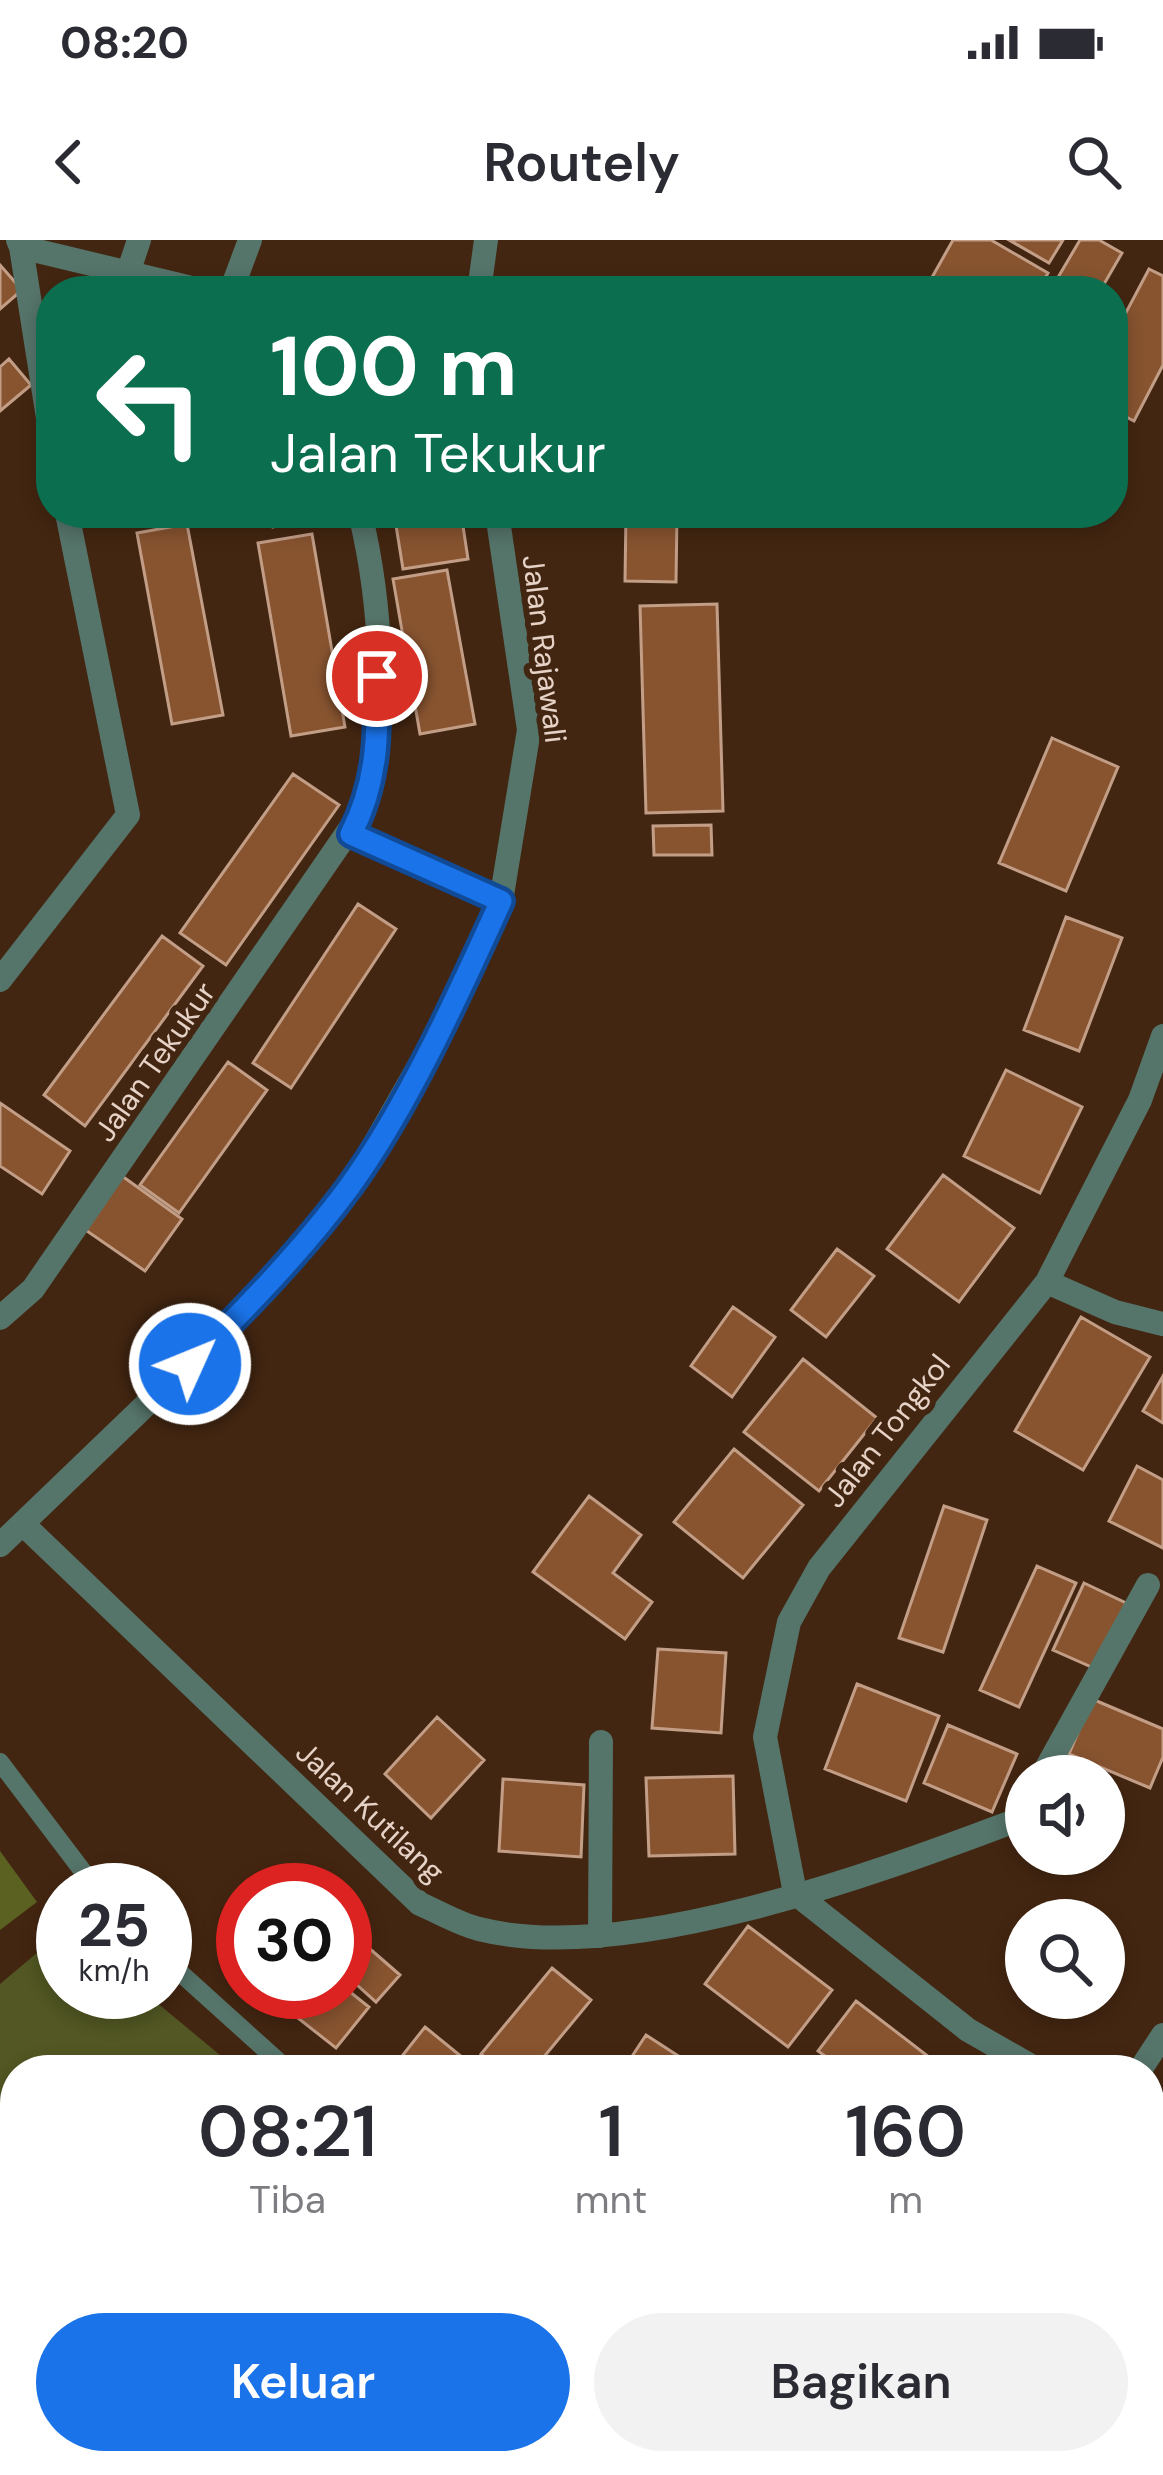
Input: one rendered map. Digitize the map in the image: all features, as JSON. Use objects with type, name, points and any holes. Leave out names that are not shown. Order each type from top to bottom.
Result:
[{"type":"street","points":[[128,273],[139,240]]},
{"type":"street","points":[[237,276],[250,240]]},
{"type":"street","points":[[481,276],[486,240]]},
{"type":"street","points":[[36,346],[19,243],[141,276]]},
{"type":"street","points":[[0,980],[128,815],[71,528]]},
{"type":"street","name":"Jalan Tekukur","points":[[0,1318],[33,1289],[351,834],[365,807],[378,738],[374,593],[362,528]]},
{"type":"street","name":"Jalan Rajawali","points":[[0,1545],[25,1526],[256,1299],[352,1184],[452,1008],[501,901],[529,730],[499,528]]},
{"type":"street","points":[[351,834],[501,901]]},
{"type":"street","name":"Jalan Tongkol","points":[[795,1894],[764,1737],[789,1622],[832,1551],[1047,1282],[1140,1100],[1163,1036]]},
{"type":"street","points":[[1047,1282],[1115,1312],[1163,1324]]},
{"type":"street","name":"Jalan Kutilang","points":[[25,1526],[420,1904],[480,1929],[600,1936],[754,1910],[1005,1824]]},
{"type":"street","points":[[1054,1755],[1148,1585]]},
{"type":"street","points":[[600,1936],[601,1742]]},
{"type":"street","points":[[795,1894],[968,2030],[1011,2055]]},
{"type":"lane","points":[[0,1762],[77,1863]]},
{"type":"lane","points":[[192,1983],[271,2055]]},
{"type":"green space","points":[[0,1851],[36,1903],[0,1930]]},
{"type":"green space","points":[[36,1954],[36,2019],[177,2019],[220,2055],[0,2055],[0,1984]]},
{"type":"building","points":[[953,240],[991,240],[1048,273],[1046,276],[933,276]]},
{"type":"building","points":[[1009,240],[1063,240],[1049,263]]},
{"type":"building","points":[[1080,240],[1099,240],[1122,253],[1109,276],[1059,276]]},
{"type":"building","points":[[0,265],[22,290],[0,309]]},
{"type":"building","points":[[1149,269],[1163,276],[1163,365],[1134,421],[1128,418],[1128,309]]},
{"type":"building","points":[[9,359],[31,385],[0,411],[0,367]]},
{"type":"building","points":[[188,528],[223,715],[172,724],[137,533]]},
{"type":"building","points":[[396,528],[463,528],[468,559],[403,569]]},
{"type":"building","points":[[626,528],[677,528],[676,582],[625,581]]},
{"type":"building","points":[[312,534],[345,727],[291,736],[258,543]]},
{"type":"building","points":[[447,570],[475,724],[420,734],[393,579]]},
{"type":"building","points":[[717,604],[723,811],[646,813],[640,606]]},
{"type":"building","points":[[1052,738],[1118,767],[1066,891],[999,863]]},
{"type":"building","points":[[293,774],[339,805],[226,965],[180,933]]},
{"type":"building","points":[[711,825],[712,855],[654,855],[653,826]]},
{"type":"building","points":[[358,904],[396,929],[291,1088],[253,1063]]},
{"type":"building","points":[[1066,917],[1122,938],[1079,1051],[1024,1030]]},
{"type":"building","points":[[162,936],[203,966],[85,1126],[44,1095]]},
{"type":"building","points":[[228,1062],[267,1090],[179,1213],[140,1185]]},
{"type":"building","points":[[1006,1070],[1082,1107],[1040,1193],[964,1156]]},
{"type":"building","points":[[0,1103],[70,1151],[42,1194],[0,1166]]},
{"type":"building","points":[[943,1175],[1014,1228],[959,1302],[887,1249]]},
{"type":"building","points":[[122,1176],[182,1219],[145,1271],[84,1229]]},
{"type":"building","points":[[837,1249],[874,1276],[826,1337],[791,1310]]},
{"type":"building","points":[[733,1307],[775,1337],[732,1397],[691,1366]]},
{"type":"building","points":[[1081,1317],[1150,1357],[1083,1470],[1015,1431]]},
{"type":"building","points":[[803,1359],[877,1418],[819,1491],[744,1432]]},
{"type":"building","points":[[1163,1376],[1163,1423],[1143,1411]]},
{"type":"building","points":[[734,1449],[803,1505],[743,1578],[674,1522]]},
{"type":"building","points":[[1137,1466],[1163,1480],[1163,1548],[1109,1521]]},
{"type":"building","points":[[589,1496],[641,1535],[613,1573],[652,1602],[625,1639],[533,1572]]},
{"type":"building","points":[[944,1506],[987,1520],[943,1652],[899,1638]]},
{"type":"building","points":[[1037,1566],[1076,1583],[1019,1707],[980,1690]]},
{"type":"building","points":[[1084,1583],[1126,1603],[1096,1669],[1053,1650]]},
{"type":"building","points":[[658,1649],[726,1653],[721,1733],[652,1728]]},
{"type":"building","points":[[857,1684],[939,1716],[906,1801],[825,1769]]},
{"type":"building","points":[[1092,1699],[1163,1729],[1163,1757],[1150,1788],[1125,1778],[1125,1755],[1069,1754]]},
{"type":"building","points":[[437,1717],[484,1760],[431,1818],[385,1774]]},
{"type":"building","points":[[948,1725],[1017,1754],[1005,1755],[1005,1782],[992,1812],[924,1783]]},
{"type":"building","points":[[733,1776],[735,1854],[649,1856],[646,1778]]},
{"type":"building","points":[[503,1779],[584,1785],[581,1857],[499,1851]]},
{"type":"building","points":[[748,1926],[832,1990],[788,2047],[705,1984]]},
{"type":"building","points":[[372,1951],[400,1975],[376,2002],[372,1998]]},
{"type":"building","points":[[552,1968],[591,2000],[545,2055],[481,2054]]},
{"type":"building","points":[[856,2001],[926,2055],[823,2055],[818,2051]]},
{"type":"building","points":[[299,2019],[359,2019],[336,2048]]},
{"type":"building","points":[[425,2027],[459,2055],[403,2055]]},
{"type":"building","points":[[646,2035],[677,2055],[633,2055]]},
{"type":"route","points":[[190,1364],[256,1299],[352,1184],[452,1008],[501,901],[351,834],[365,807],[377,759],[377,676]]}]
